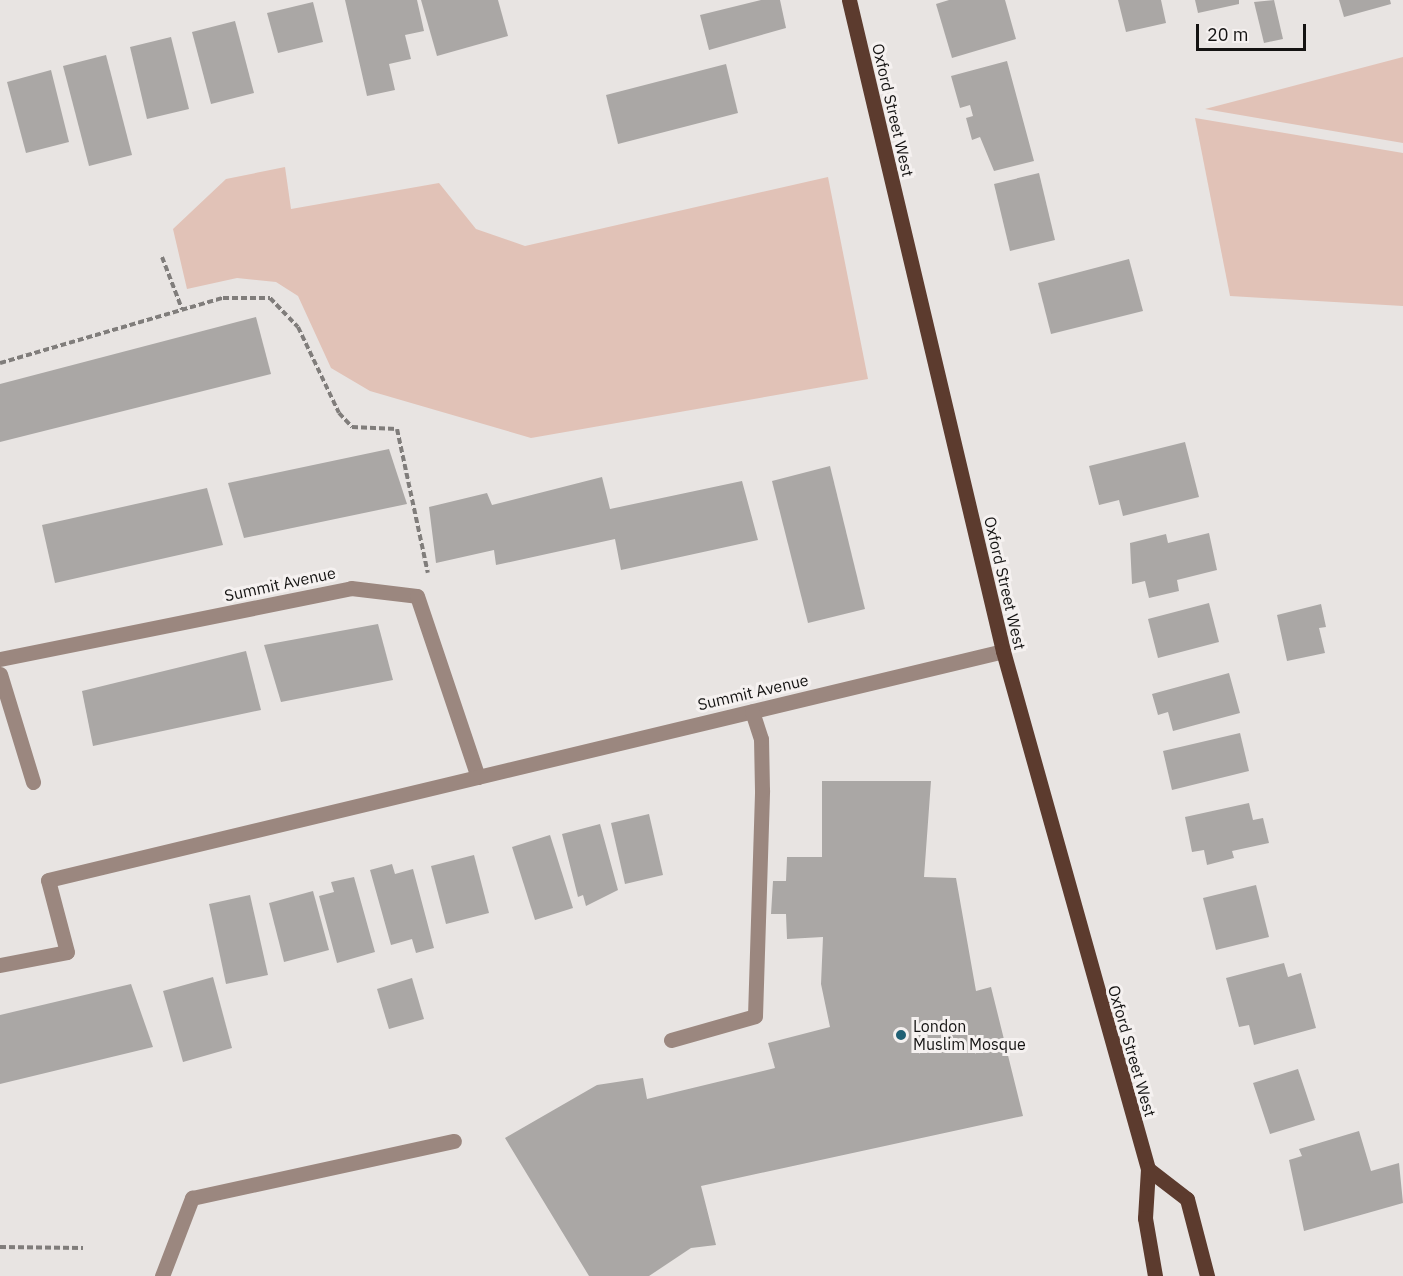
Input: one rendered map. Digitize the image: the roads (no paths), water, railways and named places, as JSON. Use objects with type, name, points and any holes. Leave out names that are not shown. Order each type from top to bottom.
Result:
[{"type":"main road","name":"Oxford Street West","points":[[849,0],[1002,651],[1148,1169],[1145,1218],[1155,1276]]},
{"type":"main road","points":[[1148,1169],[1187,1199],[1207,1276]]},
{"type":"street","name":"Summit Avenue","points":[[0,660],[351,588],[417,596],[478,777]]},
{"type":"street","name":"Summit Avenue","points":[[0,965],[67,951],[48,880],[1002,651]]},
{"type":"street","points":[[0,674],[33,782]]},
{"type":"street","points":[[671,1040],[755,1016],[762,790],[761,739],[753,711]]},
{"type":"street","points":[[162,1276],[192,1198],[454,1140]]},
{"type":"place","name":"London Muslim Mosque","points":[[901,1035]]}]
